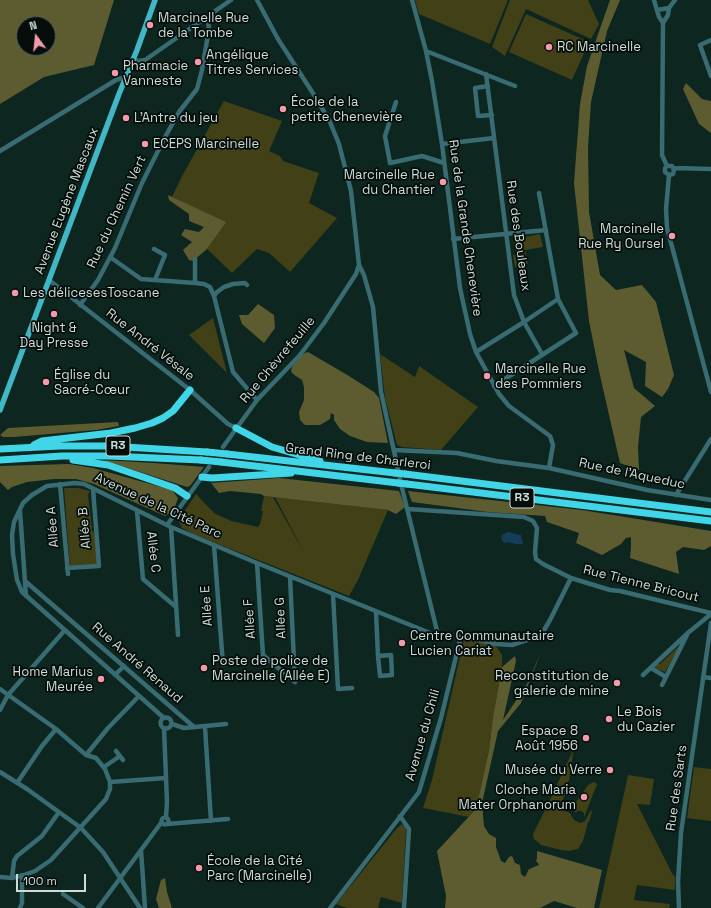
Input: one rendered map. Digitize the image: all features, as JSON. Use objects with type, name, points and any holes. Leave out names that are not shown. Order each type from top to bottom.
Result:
[{"type":"highway","points":[[29,447],[42,441],[111,433],[152,423],[173,411],[190,390]]},
{"type":"highway","points":[[236,428],[272,447],[299,456],[316,459],[327,465]]},
{"type":"highway","name":"Grand Ring de Charleroi","points":[[0,449],[29,447],[109,446],[208,452],[405,474],[711,512]]},
{"type":"highway","points":[[62,456],[70,460],[108,465],[175,488],[187,496]]},
{"type":"highway","name":"Grand Ring de Charleroi","points":[[0,460],[62,456],[109,456],[201,460],[711,521]]},
{"type":"highway","points":[[202,477],[212,478],[302,471]]},
{"type":"main road","name":"Avenue Eugène Mascaux","points":[[0,410],[1,403],[155,0]]},
{"type":"street","points":[[133,60],[144,60],[232,0]]},
{"type":"street","points":[[257,0],[278,39],[330,122],[339,144],[352,192],[359,265],[364,275],[373,307],[381,392],[408,509]]},
{"type":"street","name":"Rue de la Grande Chenevière","points":[[412,0],[426,51],[432,81],[442,144],[460,288],[470,334],[476,352],[494,386],[509,406],[550,436],[553,445],[549,468]]},
{"type":"street","points":[[654,0],[659,17],[663,23],[662,155],[667,166],[665,168],[665,172],[669,175]]},
{"type":"street","points":[[663,23],[668,16],[674,0]]},
{"type":"street","points":[[657,10],[670,8]]},
{"type":"street","name":"Rue du Chemin Vert","points":[[80,305],[98,280],[110,258],[145,177],[164,139],[179,112],[197,89],[209,29],[206,17]]},
{"type":"street","points":[[711,40],[700,45],[711,76]]},
{"type":"street","points":[[426,51],[515,86]]},
{"type":"street","name":"Rue des Bouleaux","points":[[486,74],[514,294],[524,322],[542,354]]},
{"type":"street","points":[[0,151],[116,80],[126,78]]},
{"type":"street","points":[[107,86],[114,84],[122,86]]},
{"type":"street","points":[[488,86],[475,88],[478,116],[492,115]]},
{"type":"street","points":[[396,102],[385,136],[390,163],[422,156],[444,162]]},
{"type":"street","points":[[442,144],[494,138]]},
{"type":"street","points":[[667,166],[672,166],[674,168],[711,169]]},
{"type":"street","points":[[669,175],[674,173],[674,168]]},
{"type":"street","points":[[669,175],[666,209],[667,228],[711,392]]},
{"type":"street","points":[[494,386],[576,333],[558,299],[539,193]]},
{"type":"street","points":[[453,239],[546,230]]},
{"type":"street","points":[[154,249],[165,255],[155,280]]},
{"type":"street","points":[[110,258],[140,279],[204,284],[210,287],[214,296],[233,372],[257,400]]},
{"type":"street","points":[[195,259],[195,283]]},
{"type":"street","name":"Rue Chèvrefeuille","points":[[223,446],[257,400],[300,355],[324,323],[356,274],[359,265]]},
{"type":"street","name":"Rue André Vésale","points":[[49,280],[190,390],[228,424],[236,428]]},
{"type":"street","points":[[214,296],[224,287],[232,284],[245,283],[247,285]]},
{"type":"street","points":[[476,352],[558,299]]},
{"type":"street","points":[[676,495],[711,439]]},
{"type":"street","points":[[394,450],[456,453],[496,461],[549,468]]},
{"type":"street","points":[[178,635],[169,526],[187,496],[209,467]]},
{"type":"street","name":"Rue de l'Aqueduc","points":[[549,468],[647,490],[711,500]]},
{"type":"street","name":"Avenue de la Cité Parc","points":[[164,718],[22,592],[17,580],[12,535],[14,522],[20,509],[32,495],[47,486],[75,483],[84,484],[169,526],[290,577],[435,635],[437,631],[436,626],[408,509]]},
{"type":"street","name":"Allée A","points":[[60,484],[68,571],[99,566]]},
{"type":"street","name":"Allée B","points":[[93,489],[99,566]]},
{"type":"street","points":[[20,509],[26,596]]},
{"type":"street","name":"Rue Tienne Bricout","points":[[408,509],[524,516],[533,521],[537,528],[535,546],[536,559],[543,564],[571,578],[610,590],[620,591],[711,613]]},
{"type":"street","name":"Allée C","points":[[137,511],[143,579],[176,607]]},
{"type":"street","name":"Allée E","points":[[214,545],[223,665]]},
{"type":"street","name":"Allée F","points":[[257,563],[263,655],[295,682]]},
{"type":"street","name":"Allée G","points":[[290,577],[295,682]]},
{"type":"street","name":"Avenue du Chili","points":[[330,908],[419,792],[441,718],[458,651],[460,636],[496,644],[512,645],[536,637],[543,632],[571,578]]},
{"type":"street","name":"Rue André Renaud","points":[[25,581],[194,728]]},
{"type":"street","points":[[165,597],[172,596],[175,592]]},
{"type":"street","points":[[333,594],[338,689],[352,688]]},
{"type":"street","points":[[376,612],[378,656],[380,676],[392,675],[391,655],[378,656]]},
{"type":"street","points":[[643,675],[711,613]]},
{"type":"street","name":"Rue des Sarts","points":[[679,908],[678,881],[681,832],[711,623]]},
{"type":"street","points":[[0,710],[8,695],[64,630]]},
{"type":"street","points":[[662,685],[689,632]]},
{"type":"street","points":[[115,675],[124,666]]},
{"type":"street","points":[[651,668],[666,677]]},
{"type":"street","points":[[703,677],[711,678]]},
{"type":"street","points":[[0,689],[56,729],[86,755],[96,758],[104,767],[110,782],[110,789],[106,799],[51,860],[35,871],[22,876],[0,878]]},
{"type":"street","points":[[86,755],[108,728],[139,696]]},
{"type":"street","points":[[167,824],[164,728],[161,721],[164,718],[167,718],[170,719],[172,724],[184,728],[226,724]]},
{"type":"street","points":[[164,728],[169,729],[172,724]]},
{"type":"street","points":[[205,727],[211,820]]},
{"type":"street","points":[[17,783],[42,746],[56,729]]},
{"type":"street","points":[[116,751],[123,760]]},
{"type":"street","points":[[104,767],[120,756]]},
{"type":"street","points":[[0,772],[81,828],[103,852],[140,908]]},
{"type":"street","points":[[110,782],[166,778]]},
{"type":"street","points":[[12,878],[14,861],[17,856],[42,836],[59,812]]},
{"type":"street","points":[[400,816],[409,829],[404,908]]},
{"type":"street","points":[[98,908],[161,823],[162,818],[166,817]]},
{"type":"street","points":[[161,823],[164,825],[211,820],[228,820]]},
{"type":"street","points":[[141,850],[145,908]]},
{"type":"street","points":[[20,908],[22,904],[22,876]]},
{"type":"street","points":[[63,894],[83,908]]},
{"type":"shaded area","points":[[0,0],[114,0],[94,65],[44,77],[0,104]]},
{"type":"shaded area","points":[[415,0],[508,0],[490,44],[419,14]]},
{"type":"shaded area","points":[[510,0],[588,0],[599,24],[591,39],[526,9],[505,56],[492,47]]},
{"type":"shaded area","points":[[610,0],[620,0],[607,31],[591,102],[588,147],[589,212],[600,275],[616,290],[642,285],[656,302],[674,375],[668,389],[662,397],[645,386],[646,362],[624,350],[634,388],[655,406],[641,417],[638,447],[639,470],[620,463],[599,371],[589,321],[574,183],[580,104],[587,66]]},
{"type":"shaded area","name":"RC Marcinelle","points":[[526,14],[589,42],[572,80],[509,52]]},
{"type":"shaded area","points":[[686,83],[702,99],[711,101],[711,133],[699,124],[683,89]]},
{"type":"shaded area","points":[[224,101],[282,121],[269,151],[280,156],[283,161],[319,173],[309,203],[337,218],[290,272],[269,253],[257,249],[232,273],[207,249],[225,222],[172,197],[182,176]]},
{"type":"shaded area","points":[[168,195],[226,222],[207,249],[193,261],[189,260],[183,250],[192,242],[181,235],[185,229],[199,232],[204,227],[189,221],[189,214],[169,200]]},
{"type":"shaded area","points":[[540,234],[543,247],[525,250],[528,264],[515,267],[513,255],[516,254],[513,239]]},
{"type":"shaded area","points":[[258,304],[274,315],[275,328],[264,343],[242,324],[239,315],[248,315]]},
{"type":"shaded area","points":[[213,318],[227,373],[189,335]]},
{"type":"shaded area","points":[[308,352],[374,392],[379,398],[388,443],[367,442],[350,436],[340,429],[334,420],[334,415],[331,413],[330,419],[320,425],[305,425],[300,420],[299,412],[304,400],[304,387],[302,380],[291,371],[292,367],[300,357]]},
{"type":"shaded area","points":[[380,354],[415,377],[419,366],[478,407],[441,450],[402,447],[397,445],[385,398]]},
{"type":"shaded area","points":[[118,422],[119,426],[96,430],[14,437],[3,437],[0,435],[8,428]]},
{"type":"shaded area","points":[[103,460],[204,467],[190,486],[187,487]]},
{"type":"shaded area","points":[[69,464],[93,468],[172,490],[178,498],[174,510],[165,516],[94,484],[76,479],[54,479],[27,482],[12,487],[8,490],[0,482],[0,466]]},
{"type":"shaded area","points":[[279,478],[399,491],[405,507],[396,514],[388,510],[264,496],[261,494],[230,491],[219,493],[211,483]]},
{"type":"shaded area","points":[[64,488],[78,488],[90,491],[88,495],[98,563],[94,566],[70,568]]},
{"type":"shaded area","points":[[408,491],[582,510],[711,531],[711,546],[704,550],[683,547],[676,552],[679,574],[630,558],[631,537],[626,538],[621,544],[602,555],[576,543],[579,533],[547,522],[545,516],[488,512],[412,502]]},
{"type":"shaded area","points":[[196,494],[214,513],[231,521],[258,527],[263,511],[261,511],[264,496],[273,497],[305,554],[275,497],[388,510],[358,580],[349,596],[193,534],[182,528],[179,522],[181,516]]},
{"type":"shaded area","points":[[464,639],[496,646],[502,655],[502,667],[489,750],[476,809],[469,817],[423,808],[432,780]]},
{"type":"shaded area","points":[[683,642],[665,672],[655,667],[657,664],[660,664]]},
{"type":"shaded area","points":[[541,652],[521,703],[498,731],[482,803],[484,826],[489,834],[496,838],[496,847],[501,861],[505,863],[509,857],[512,856],[515,863],[520,865],[521,874],[525,877],[529,869],[539,865],[536,861],[537,851],[602,870],[594,908],[577,908],[554,901],[540,908],[445,908],[446,896],[437,851],[476,809],[489,750],[502,667],[515,656],[516,661],[503,720],[527,684]]},
{"type":"shaded area","points":[[574,748],[566,792],[560,806],[549,802]]},
{"type":"shaded area","points":[[694,767],[711,769],[711,821],[687,818]]},
{"type":"shaded area","points":[[628,775],[654,779],[650,805],[637,804],[673,875],[675,876],[675,890],[637,885],[634,900],[670,904],[669,908],[599,908]]},
{"type":"shaded area","points":[[594,782],[597,784],[584,817],[584,813],[581,811],[575,813],[574,807],[588,785]]},
{"type":"shaded area","points":[[548,804],[570,813],[574,820],[581,823],[585,821],[591,810],[592,812],[589,822],[587,823],[583,841],[578,849],[569,851],[561,850],[541,845],[534,839],[533,834]]},
{"type":"shaded area","points":[[402,824],[406,827],[406,830],[402,903],[381,897],[378,908],[347,908],[336,904],[397,828]]},
{"type":"shaded area","points":[[165,878],[167,892],[172,908],[159,908],[156,899],[161,880]]},
{"type":"water","points":[[508,532],[521,535],[523,544],[508,542],[504,543],[501,539],[502,535]]},
{"type":"place","name":"Marcinelle Rue de la Tombe","points":[[150,25]]},
{"type":"place","name":"RC Marcinelle","points":[[549,47]]},
{"type":"place","name":"Angélique Titres Services","points":[[198,62]]},
{"type":"place","name":"Pharmacie Vanneste","points":[[115,73]]},
{"type":"place","name":"École de la petite Chenevière","points":[[283,109]]},
{"type":"place","name":"L'Antre du jeu","points":[[126,118]]},
{"type":"place","name":"ECEPS Marcinelle","points":[[145,144]]},
{"type":"place","name":"Marcinelle Rue du Chantier","points":[[443,182]]},
{"type":"place","name":"Marcinelle Rue Ry Oursel","points":[[672,236]]},
{"type":"place","name":"Les délicesesToscane","points":[[15,293]]},
{"type":"place","name":"Night & Day Presse","points":[[54,314]]},
{"type":"place","name":"Marcinelle Rue des Pommiers","points":[[487,376]]},
{"type":"place","name":"Église du Sacré-Cœur","points":[[46,382]]},
{"type":"place","name":"Centre Communautaire Lucien Cariat","points":[[402,643]]},
{"type":"place","name":"Poste de police de Marcinelle (Allée E)","points":[[204,668]]},
{"type":"place","name":"Home Marius Meurée","points":[[101,679]]},
{"type":"place","name":"Reconstitution de galerie de mine","points":[[617,683]]},
{"type":"place","name":"Le Bois du Cazier","points":[[609,719]]},
{"type":"place","name":"Espace 8 Août 1956","points":[[586,738]]},
{"type":"place","name":"Musée du Verre","points":[[610,770]]},
{"type":"place","name":"Cloche Maria Mater Orphanorum","points":[[584,797]]},
{"type":"place","name":"École de la Cité Parc (Marcinelle)","points":[[199,868]]}]
